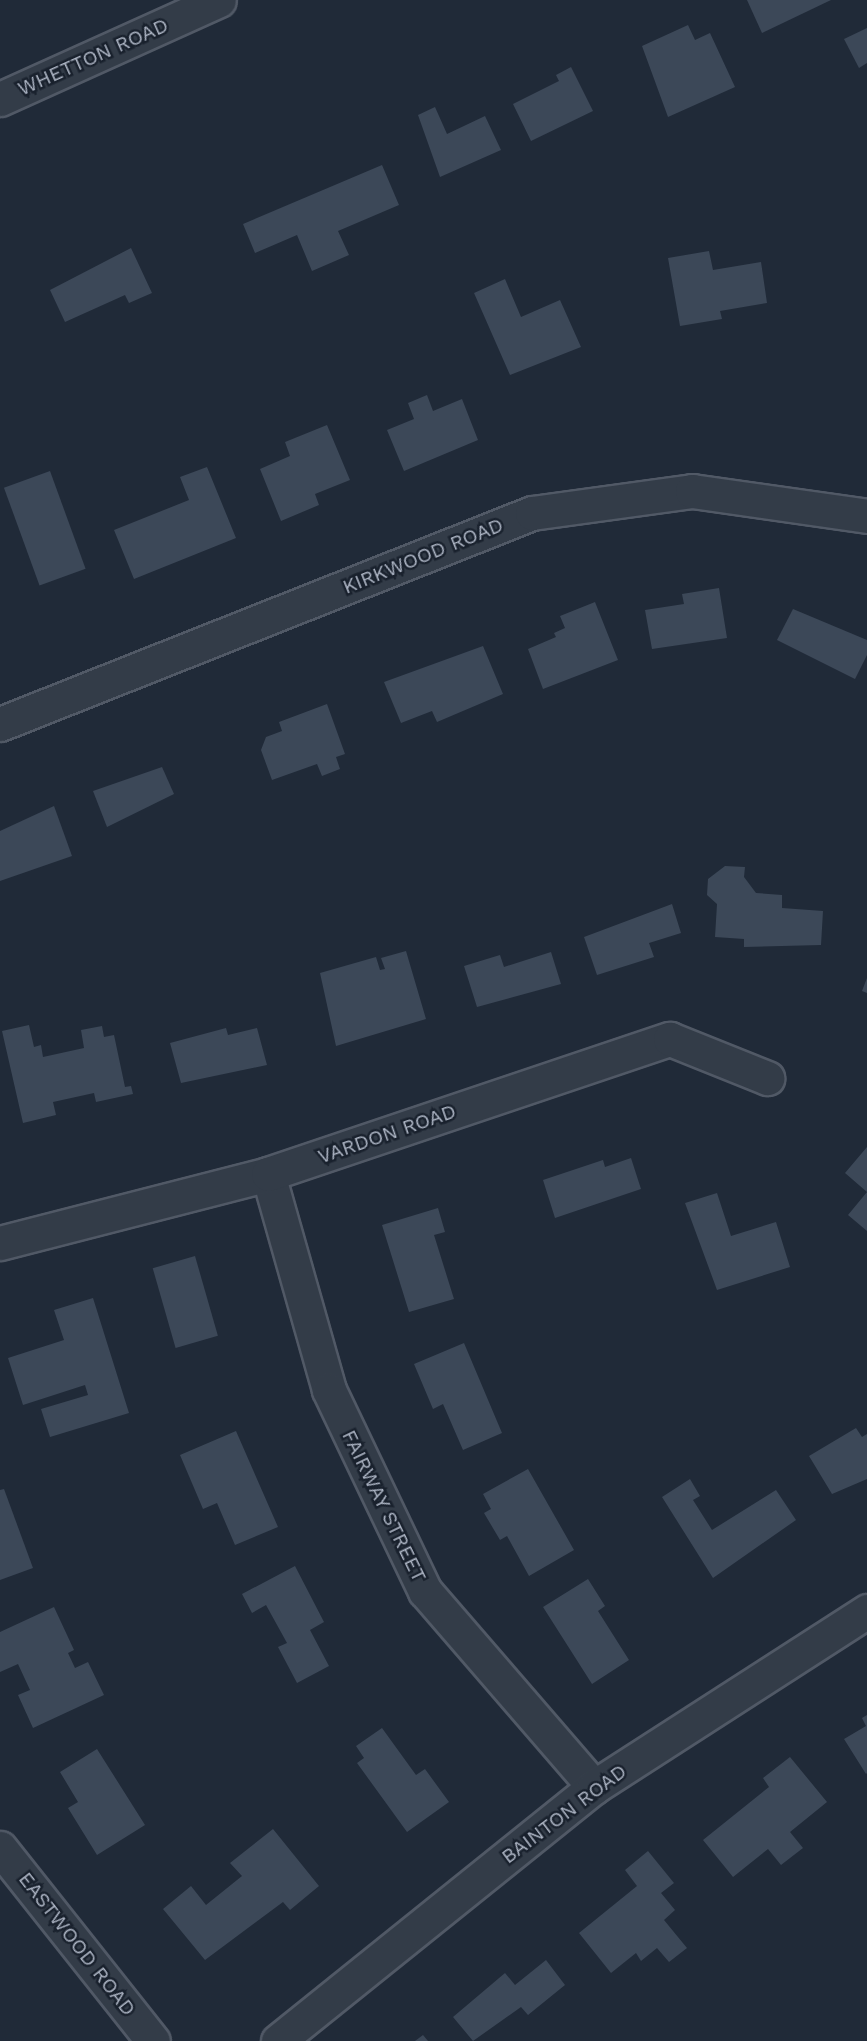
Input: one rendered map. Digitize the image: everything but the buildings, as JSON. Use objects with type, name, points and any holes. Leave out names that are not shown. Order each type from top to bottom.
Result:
[{"type":"street","name":"WHETTON ROAD","points":[[0,99],[219,0]]},
{"type":"street","name":"KIRKWOOD ROAD","points":[[0,724],[532,513],[692,491],[867,516]]},
{"type":"street","name":"VARDON ROAD","points":[[0,1243],[268,1174],[670,1039],[767,1078]]},
{"type":"street","name":"FAIRWAY STREET","points":[[268,1174],[329,1390],[425,1591],[594,1787]]},
{"type":"street","name":"BAINTON ROAD","points":[[278,2041],[594,1787],[867,1611]]},
{"type":"street","name":"EASTWOOD ROAD","points":[[0,1848],[153,2041]]}]
